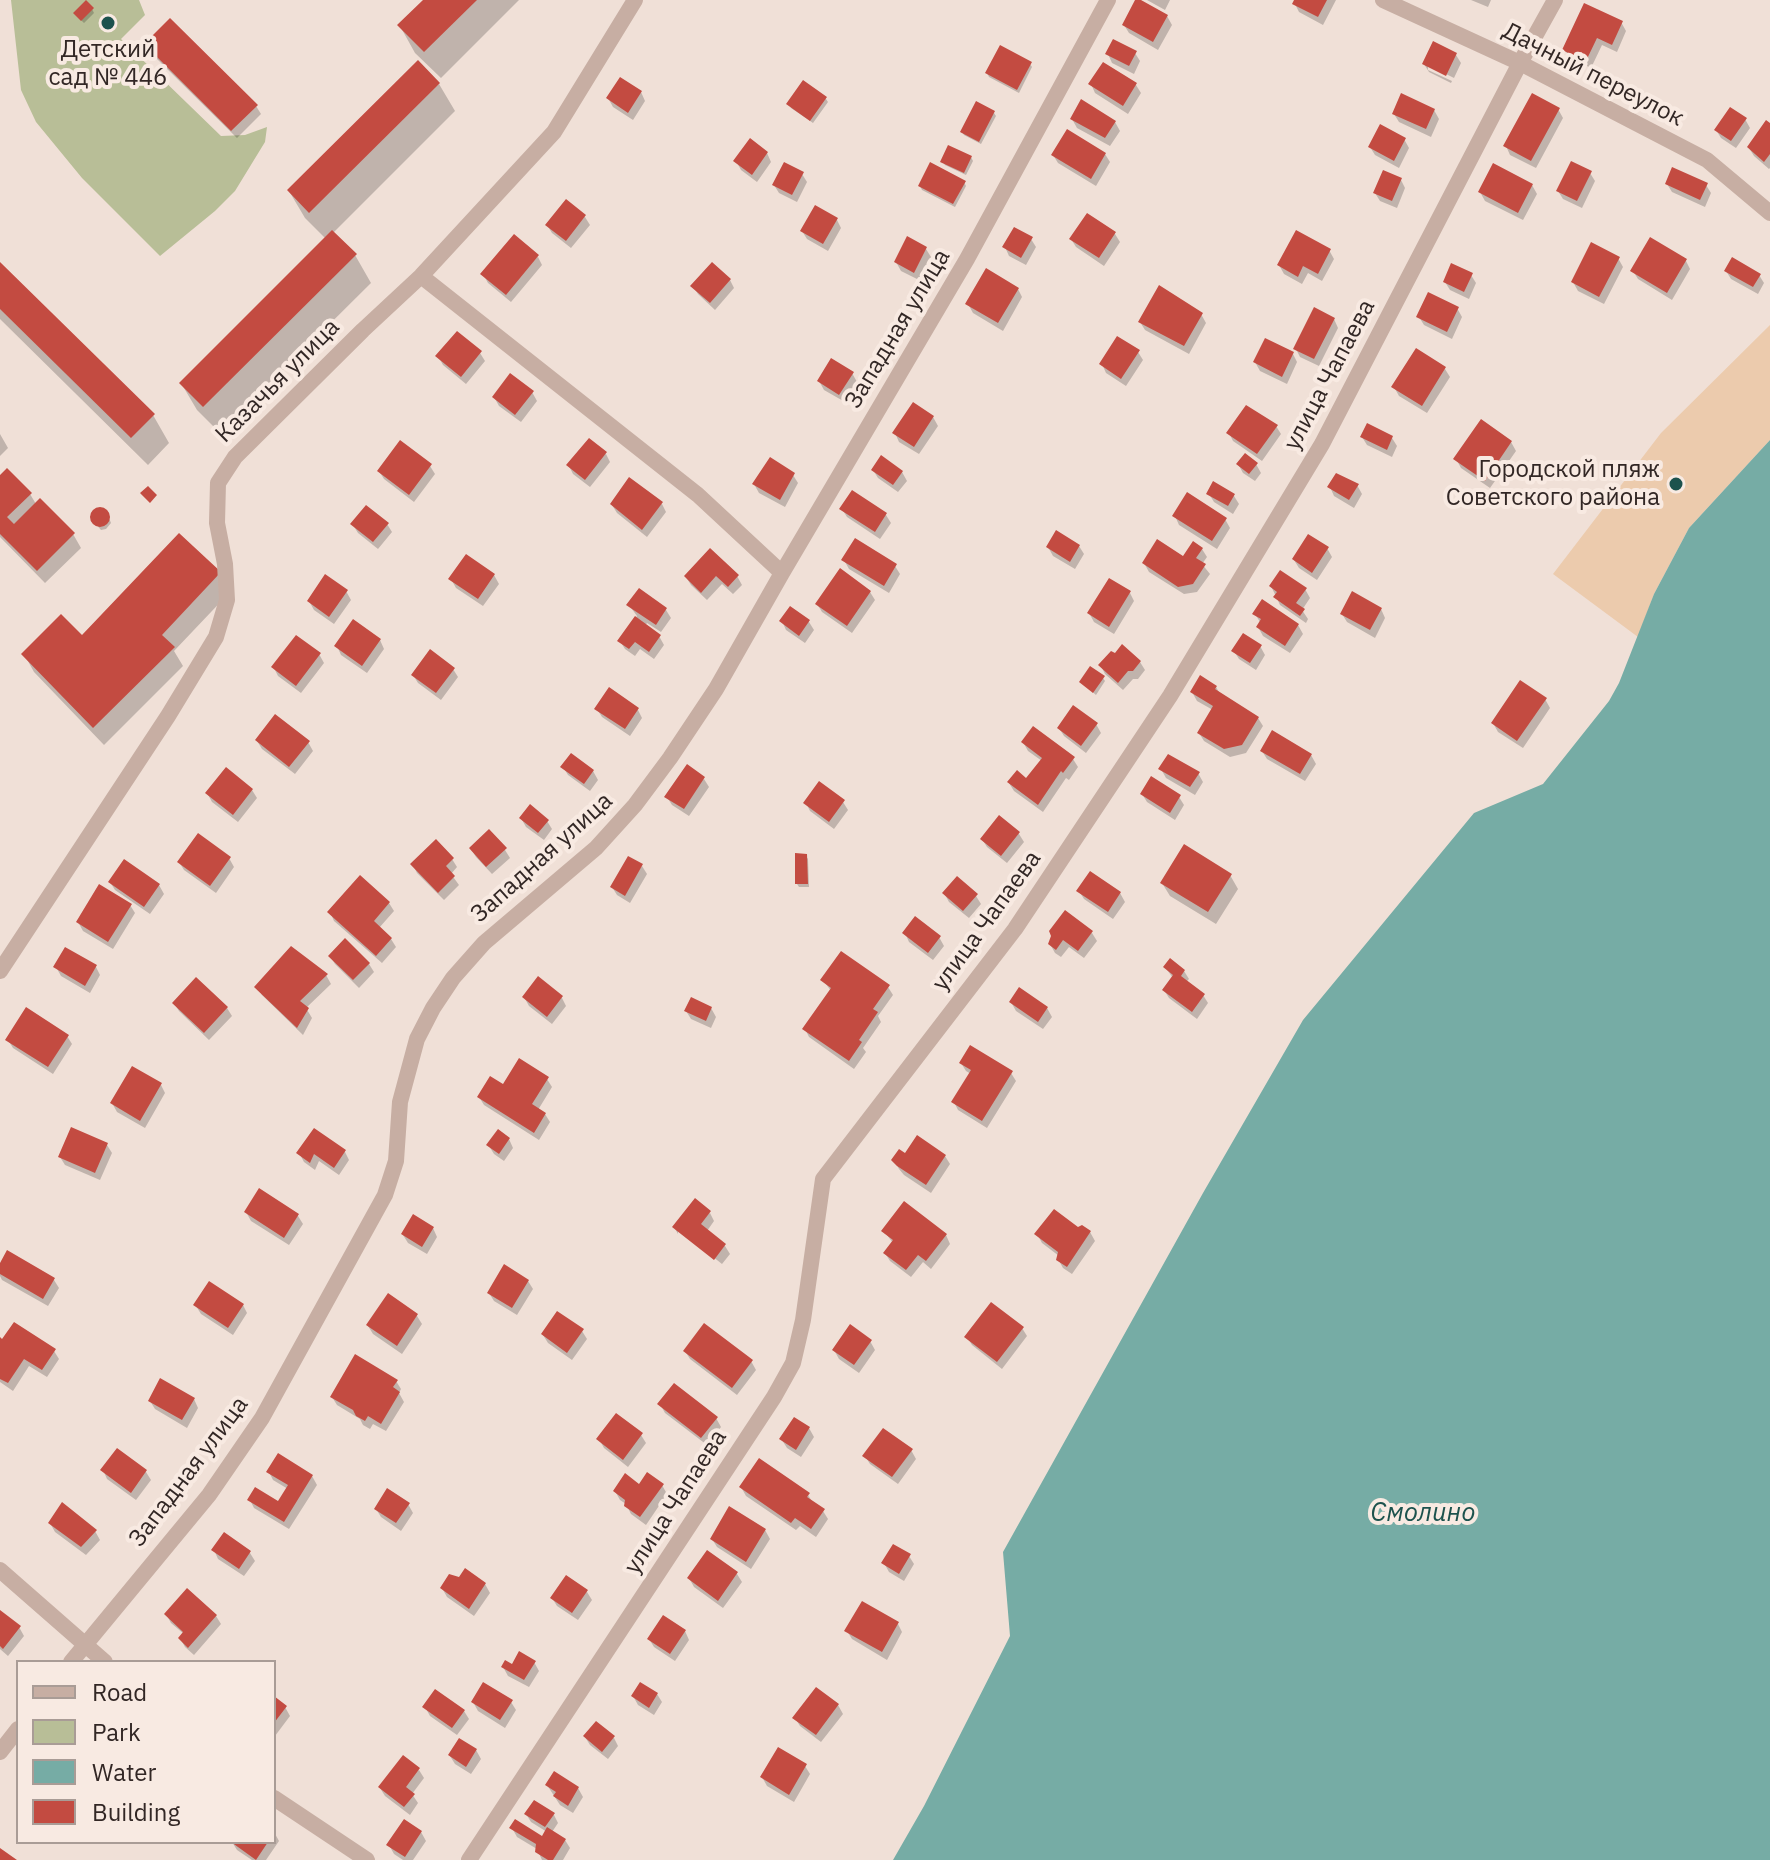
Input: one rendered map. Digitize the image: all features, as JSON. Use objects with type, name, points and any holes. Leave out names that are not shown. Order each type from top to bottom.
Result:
[{"type":"street","name":"Казачья улица","points":[[0,971],[168,716],[216,637],[227,600],[225,564],[217,523],[218,483],[235,457],[421,276],[554,132],[635,0]]},
{"type":"street","name":"Западная улица","points":[[73,1660],[209,1495],[262,1418],[385,1195],[396,1161],[400,1102],[417,1039],[433,1008],[453,978],[484,943],[596,848],[635,805],[670,758],[716,689],[967,259],[1108,0]]},
{"type":"street","name":"Дачный переулок","points":[[1383,0],[1520,63],[1707,160],[1770,213]]},
{"type":"street","name":"улица Чапаева","points":[[469,1860],[774,1397],[793,1363],[803,1320],[823,1179],[1015,929],[1170,696],[1322,444],[1555,0]]},
{"type":"street","points":[[421,276],[698,495],[782,573]]},
{"type":"street","points":[[0,1570],[103,1660]]},
{"type":"street","points":[[0,1752],[16,1732]]},
{"type":"street","points":[[276,1799],[367,1860]]},
{"type":"green space","points":[[11,0],[139,0],[145,15],[121,39],[221,136],[245,135],[267,127],[265,142],[235,191],[160,256],[82,178],[36,122],[21,90]]},
{"type":"sand","name":"Городской пляж Советского района","points":[[1770,325],[1770,440],[1689,528],[1654,594],[1638,637],[1553,574],[1661,433]]},
{"type":"water","name":"Смолино","points":[[1770,440],[1770,1860],[893,1860],[924,1806],[1010,1636],[1003,1552],[1303,1020],[1474,813],[1543,784],[1609,701],[1654,594],[1689,528]]},
{"type":"building","points":[[86,0],[94,8],[81,21],[73,13]]},
{"type":"building","points":[[423,0],[477,0],[424,52],[397,25]]},
{"type":"building","points":[[1135,0],[1141,0],[1168,15],[1153,42],[1122,25]]},
{"type":"building","points":[[1294,0],[1327,0],[1318,17],[1292,4]]},
{"type":"building","points":[[1584,3],[1623,21],[1612,45],[1597,38],[1586,61],[1562,50]]},
{"type":"building","points":[[170,18],[258,105],[231,131],[144,44]]},
{"type":"building","points":[[1113,39],[1137,51],[1129,66],[1105,54]]},
{"type":"building","points":[[1433,41],[1457,53],[1446,76],[1422,64]]},
{"type":"building","points":[[1000,45],[1032,62],[1017,90],[985,73]]},
{"type":"building","points":[[418,60],[440,83],[309,213],[287,190]]},
{"type":"building","points":[[1103,62],[1137,83],[1123,106],[1088,84]]},
{"type":"building","points":[[620,77],[642,91],[628,113],[606,98]]},
{"type":"building","points":[[803,80],[827,97],[810,121],[786,104]]},
{"type":"building","points":[[1401,93],[1435,109],[1426,129],[1392,114]]},
{"type":"building","points":[[1532,93],[1560,108],[1531,161],[1503,146]]},
{"type":"building","points":[[1081,99],[1116,121],[1105,138],[1070,119]]},
{"type":"building","points":[[976,101],[995,111],[979,142],[960,132]]},
{"type":"building","points":[[1730,107],[1747,118],[1731,141],[1714,130]]},
{"type":"building","points":[[1766,120],[1770,123],[1770,154],[1764,162],[1747,147]]},
{"type":"building","points":[[1380,124],[1406,138],[1394,161],[1368,147]]},
{"type":"building","points":[[1067,129],[1106,153],[1091,179],[1051,155]]},
{"type":"building","points":[[750,138],[768,152],[752,175],[733,161]]},
{"type":"building","points":[[948,145],[972,156],[964,173],[940,162]]},
{"type":"building","points":[[1571,161],[1592,171],[1577,201],[1556,191]]},
{"type":"building","points":[[784,162],[804,172],[792,195],[772,185]]},
{"type":"building","points":[[930,162],[966,181],[953,204],[918,186]]},
{"type":"building","points":[[1493,163],[1533,184],[1518,213],[1478,192]]},
{"type":"building","points":[[1672,167],[1708,183],[1700,200],[1665,184]]},
{"type":"building","points":[[1383,170],[1402,178],[1392,201],[1373,193]]},
{"type":"building","points":[[566,199],[586,215],[566,241],[545,225]]},
{"type":"building","points":[[815,205],[838,218],[823,244],[800,231]]},
{"type":"building","points":[[1087,213],[1116,232],[1099,258],[1069,239]]},
{"type":"building","points":[[1014,227],[1033,237],[1021,258],[1002,247]]},
{"type":"building","points":[[332,230],[357,254],[203,407],[179,383]]},
{"type":"building","points":[[1296,230],[1331,249],[1318,274],[1303,266],[1298,277],[1277,265]]},
{"type":"building","points":[[514,234],[539,255],[506,295],[480,274]]},
{"type":"building","points":[[907,236],[927,247],[914,273],[894,262]]},
{"type":"building","points":[[1650,237],[1687,259],[1667,293],[1630,271]]},
{"type":"building","points":[[1591,242],[1620,257],[1599,297],[1571,282]]},
{"type":"building","points":[[1732,257],[1761,274],[1753,287],[1724,271]]},
{"type":"building","points":[[0,262],[155,414],[131,438],[0,309]]},
{"type":"building","points":[[712,262],[731,279],[710,303],[690,286]]},
{"type":"building","points":[[1451,263],[1473,273],[1464,292],[1443,282]]},
{"type":"building","points":[[986,268],[1019,288],[998,323],[965,304]]},
{"type":"building","points":[[1159,285],[1203,313],[1184,346],[1138,322]]},
{"type":"building","points":[[1428,292],[1459,307],[1447,332],[1416,317]]},
{"type":"building","points":[[1314,307],[1335,318],[1314,359],[1293,349]]},
{"type":"building","points":[[457,331],[482,351],[461,377],[435,356]]},
{"type":"building","points":[[1117,336],[1140,350],[1121,379],[1099,364]]},
{"type":"building","points":[[1265,338],[1294,352],[1282,377],[1253,362]]},
{"type":"building","points":[[1416,348],[1446,367],[1422,406],[1391,387]]},
{"type":"building","points":[[831,358],[854,372],[839,395],[817,381]]},
{"type":"building","points":[[510,373],[534,391],[515,415],[492,397]]},
{"type":"building","points":[[913,402],[934,416],[914,447],[892,433]]},
{"type":"building","points":[[1246,405],[1278,425],[1257,454],[1226,433]]},
{"type":"building","points":[[1481,419],[1512,441],[1485,481],[1453,459]]},
{"type":"building","points":[[1367,423],[1393,436],[1387,450],[1360,437]]},
{"type":"building","points":[[589,438],[607,452],[585,480],[566,465]]},
{"type":"building","points":[[400,440],[432,464],[409,495],[377,471]]},
{"type":"building","points":[[1245,453],[1258,463],[1249,474],[1236,464]]},
{"type":"building","points":[[881,455],[903,471],[893,485],[871,470]]},
{"type":"building","points":[[770,457],[795,473],[780,500],[752,484]]},
{"type":"building","points":[[7,468],[32,493],[7,517],[14,524],[40,498],[75,533],[37,571],[0,534],[0,475]]},
{"type":"building","points":[[1336,473],[1359,484],[1349,500],[1327,487]]},
{"type":"building","points":[[629,477],[663,502],[642,530],[610,504]]},
{"type":"building","points":[[1213,481],[1235,494],[1228,506],[1206,494]]},
{"type":"building","points":[[148,486],[157,495],[150,503],[140,493]]},
{"type":"building","points":[[852,490],[887,513],[875,532],[839,509]]},
{"type":"building","points":[[1187,492],[1227,518],[1212,541],[1172,516]]},
{"type":"building","points":[[366,505],[389,523],[373,542],[350,524]]},
{"type":"building","points":[[100,507],[107,510],[110,517],[107,524],[100,527],[93,524],[90,517],[93,510]]},
{"type":"building","points":[[1056,530],[1080,545],[1070,562],[1046,547]]},
{"type":"building","points":[[179,533],[221,572],[162,635],[175,647],[93,728],[21,654],[61,614],[82,635]]},
{"type":"building","points":[[1308,534],[1329,547],[1312,573],[1292,559]]},
{"type":"building","points":[[855,538],[897,564],[884,586],[841,560]]},
{"type":"building","points":[[1157,539],[1183,556],[1193,541],[1203,548],[1196,558],[1206,564],[1193,584],[1178,587],[1142,563]]},
{"type":"building","points":[[710,548],[739,575],[728,587],[716,576],[701,593],[684,576]]},
{"type":"building","points":[[466,554],[495,574],[478,599],[448,579]]},
{"type":"building","points":[[840,568],[871,591],[847,626],[815,604]]},
{"type":"building","points":[[1280,570],[1307,588],[1296,603],[1305,609],[1300,616],[1273,597],[1277,592],[1269,586]]},
{"type":"building","points":[[325,574],[348,590],[329,617],[307,601]]},
{"type":"building","points":[[1109,578],[1131,591],[1109,627],[1087,613]]},
{"type":"building","points":[[639,588],[667,608],[656,625],[626,605]]},
{"type":"building","points":[[1352,591],[1382,608],[1370,630],[1340,614]]},
{"type":"building","points":[[1262,599],[1299,624],[1285,646],[1256,627],[1261,619],[1252,614]]},
{"type":"building","points":[[790,606],[810,620],[799,636],[779,621]]},
{"type":"building","points":[[635,616],[661,635],[649,652],[635,642],[629,649],[617,641]]},
{"type":"building","points":[[353,619],[381,639],[362,666],[334,646]]},
{"type":"building","points":[[1243,633],[1262,645],[1250,663],[1231,651]]},
{"type":"building","points":[[296,635],[321,653],[296,686],[271,667]]},
{"type":"building","points":[[1122,644],[1141,661],[1118,683],[1098,665]]},
{"type":"building","points":[[430,649],[455,668],[436,693],[411,675]]},
{"type":"building","points":[[1090,666],[1105,676],[1093,693],[1079,682]]},
{"type":"building","points":[[1200,675],[1217,686],[1215,689],[1259,717],[1242,745],[1224,749],[1197,733],[1213,706],[1190,692]]},
{"type":"building","points":[[1520,680],[1547,698],[1517,741],[1491,723]]},
{"type":"building","points":[[609,687],[639,708],[625,729],[594,709]]},
{"type":"building","points":[[1073,705],[1098,723],[1081,746],[1057,728]]},
{"type":"building","points":[[275,714],[310,741],[289,767],[255,740]]},
{"type":"building","points":[[1033,726],[1075,757],[1063,773],[1061,771],[1038,805],[1007,782],[1017,770],[1026,778],[1042,758],[1021,742]]},
{"type":"building","points":[[1272,730],[1312,754],[1300,774],[1260,751]]},
{"type":"building","points":[[571,753],[594,770],[584,784],[560,767]]},
{"type":"building","points":[[1168,754],[1200,772],[1190,787],[1158,769]]},
{"type":"building","points":[[687,764],[705,777],[684,809],[664,797]]},
{"type":"building","points":[[226,767],[253,789],[233,815],[205,793]]},
{"type":"building","points":[[1151,776],[1181,795],[1170,813],[1140,794]]},
{"type":"building","points":[[819,781],[845,800],[829,822],[803,803]]},
{"type":"building","points":[[530,804],[549,820],[538,833],[519,818]]},
{"type":"building","points":[[999,815],[1020,832],[1001,856],[980,839]]},
{"type":"building","points":[[489,829],[507,848],[486,867],[469,848]]},
{"type":"building","points":[[198,833],[231,857],[210,886],[177,862]]},
{"type":"building","points":[[436,839],[454,858],[446,866],[455,876],[438,893],[410,864]]},
{"type":"building","points":[[1184,844],[1232,874],[1208,912],[1160,883]]},
{"type":"building","points":[[795,853],[807,854],[808,884],[795,884]]},
{"type":"building","points":[[628,856],[643,864],[625,896],[610,887]]},
{"type":"building","points":[[124,859],[160,884],[144,907],[108,882]]},
{"type":"building","points":[[1090,871],[1121,892],[1108,912],[1076,891]]},
{"type":"building","points":[[360,875],[390,902],[374,921],[392,938],[376,956],[327,912]]},
{"type":"building","points":[[957,876],[978,894],[963,911],[942,893]]},
{"type":"building","points":[[99,884],[132,904],[108,942],[76,922]]},
{"type":"building","points":[[1065,910],[1093,931],[1078,951],[1063,940],[1056,950],[1048,944],[1049,931]]},
{"type":"building","points":[[915,916],[941,936],[928,953],[902,933]]},
{"type":"building","points":[[345,938],[370,963],[353,980],[328,956]]},
{"type":"building","points":[[291,946],[328,974],[300,1001],[309,1008],[297,1028],[254,987]]},
{"type":"building","points":[[65,947],[97,965],[85,986],[53,967]]},
{"type":"building","points":[[841,951],[890,985],[873,1009],[878,1012],[849,1061],[802,1029],[831,988],[820,980]]},
{"type":"building","points":[[1170,958],[1185,970],[1181,976],[1205,994],[1192,1012],[1162,990],[1173,975],[1163,967]]},
{"type":"building","points":[[538,976],[563,996],[547,1017],[522,997]]},
{"type":"building","points":[[196,977],[228,1007],[204,1033],[172,1003]]},
{"type":"building","points":[[1019,987],[1048,1007],[1038,1022],[1009,1002]]},
{"type":"building","points":[[691,997],[712,1007],[706,1021],[684,1011]]},
{"type":"building","points":[[26,1007],[69,1035],[48,1067],[5,1040]]},
{"type":"building","points":[[970,1045],[1013,1071],[982,1121],[951,1102],[971,1070],[959,1063]]},
{"type":"building","points":[[519,1058],[549,1077],[532,1104],[546,1113],[534,1133],[477,1097],[490,1076],[503,1084]]},
{"type":"building","points":[[132,1066],[162,1083],[140,1121],[110,1103]]},
{"type":"building","points":[[71,1127],[108,1143],[95,1173],[58,1157]]},
{"type":"building","points":[[314,1128],[346,1150],[334,1168],[314,1154],[310,1163],[296,1153]]},
{"type":"building","points":[[498,1129],[510,1138],[499,1154],[486,1145]]},
{"type":"building","points":[[917,1135],[946,1155],[926,1185],[891,1160],[899,1149],[905,1153]]},
{"type":"building","points":[[259,1188],[299,1214],[284,1238],[244,1212]]},
{"type":"building","points":[[695,1198],[711,1211],[701,1224],[726,1244],[714,1260],[672,1227]]},
{"type":"building","points":[[904,1201],[947,1234],[926,1261],[918,1255],[906,1270],[883,1253],[893,1240],[881,1231]]},
{"type":"building","points":[[1054,1209],[1078,1227],[1082,1225],[1091,1231],[1067,1267],[1056,1260],[1058,1252],[1034,1234]]},
{"type":"building","points":[[413,1214],[434,1227],[422,1247],[401,1234]]},
{"type":"building","points":[[7,1250],[55,1278],[43,1299],[0,1274],[0,1263]]},
{"type":"building","points":[[504,1264],[529,1280],[512,1308],[487,1293]]},
{"type":"building","points":[[209,1281],[244,1304],[228,1328],[193,1305]]},
{"type":"building","points":[[388,1293],[418,1314],[397,1346],[366,1325]]},
{"type":"building","points":[[991,1302],[1024,1327],[997,1362],[964,1337]]},
{"type":"building","points":[[557,1311],[584,1329],[567,1353],[541,1334]]},
{"type":"building","points":[[14,1322],[56,1349],[42,1370],[24,1359],[8,1383],[0,1379],[0,1337],[2,1339]]},
{"type":"building","points":[[704,1323],[753,1360],[732,1388],[683,1351]]},
{"type":"building","points":[[850,1324],[872,1340],[854,1365],[832,1350]]},
{"type":"building","points":[[355,1354],[398,1380],[393,1387],[400,1392],[381,1424],[368,1416],[365,1421],[330,1397]]},
{"type":"building","points":[[160,1378],[195,1398],[182,1420],[148,1401]]},
{"type":"building","points":[[674,1383],[718,1417],[701,1438],[657,1404]]},
{"type":"building","points":[[616,1413],[643,1433],[623,1460],[596,1439]]},
{"type":"building","points":[[794,1417],[810,1427],[796,1450],[779,1439]]},
{"type":"building","points":[[883,1428],[913,1449],[892,1477],[862,1456]]},
{"type":"building","points":[[117,1448],[147,1470],[131,1493],[100,1470]]},
{"type":"building","points":[[278,1453],[313,1475],[284,1522],[247,1500],[255,1487],[278,1501],[288,1485],[266,1472]]},
{"type":"building","points":[[759,1458],[810,1493],[807,1497],[825,1509],[811,1529],[795,1518],[791,1523],[739,1487]]},
{"type":"building","points":[[647,1472],[664,1484],[640,1517],[624,1506],[625,1500],[613,1491],[625,1473],[639,1484]]},
{"type":"building","points":[[387,1488],[410,1503],[396,1523],[374,1509]]},
{"type":"building","points":[[62,1502],[97,1530],[81,1547],[48,1523]]},
{"type":"building","points":[[729,1506],[766,1529],[746,1562],[710,1539]]},
{"type":"building","points":[[224,1532],[251,1551],[239,1569],[211,1550]]},
{"type":"building","points":[[893,1544],[911,1554],[899,1574],[881,1563]]},
{"type":"building","points":[[707,1550],[738,1572],[718,1601],[687,1578]]},
{"type":"building","points":[[465,1568],[486,1583],[469,1609],[440,1588],[449,1574],[459,1577]]},
{"type":"building","points":[[566,1575],[588,1590],[572,1613],[550,1598]]},
{"type":"building","points":[[187,1588],[217,1615],[188,1648],[178,1638],[183,1632],[164,1614]]},
{"type":"building","points":[[862,1601],[899,1622],[882,1652],[844,1631]]},
{"type":"building","points":[[0,1610],[21,1626],[3,1649],[0,1646]]},
{"type":"building","points":[[663,1615],[686,1630],[670,1654],[647,1639]]},
{"type":"building","points":[[519,1651],[536,1661],[524,1680],[501,1667],[505,1660],[512,1664]]},
{"type":"building","points":[[483,1682],[513,1700],[500,1720],[471,1702]]},
{"type":"building","points":[[640,1682],[658,1693],[649,1708],[631,1696]]},
{"type":"building","points":[[816,1687],[839,1704],[816,1735],[792,1718]]},
{"type":"building","points":[[435,1689],[465,1710],[452,1728],[422,1707]]},
{"type":"building","points":[[276,1698],[287,1706],[276,1720]]},
{"type":"building","points":[[596,1721],[615,1736],[602,1752],[583,1736]]},
{"type":"building","points":[[459,1738],[477,1749],[466,1767],[448,1755]]},
{"type":"building","points":[[778,1747],[807,1764],[789,1795],[760,1777]]},
{"type":"building","points":[[403,1755],[420,1768],[406,1787],[415,1794],[404,1807],[378,1787]]},
{"type":"building","points":[[554,1771],[579,1787],[568,1806],[553,1796],[556,1792],[545,1785]]},
{"type":"building","points":[[534,1800],[555,1813],[545,1827],[524,1814]]},
{"type":"building","points":[[404,1819],[422,1831],[405,1857],[386,1845]]},
{"type":"building","points":[[515,1819],[542,1836],[547,1827],[566,1839],[553,1860],[535,1852],[536,1844],[509,1828]]},
{"type":"building","points":[[234,1844],[267,1844],[256,1860]]},
{"type":"building","points":[[0,1848],[17,1860],[0,1860]]},
{"type":"place","name":"Детский сад № 446","points":[[108,23]]},
{"type":"place","name":"Городской пляж Советского района","points":[[1676,484]]}]
